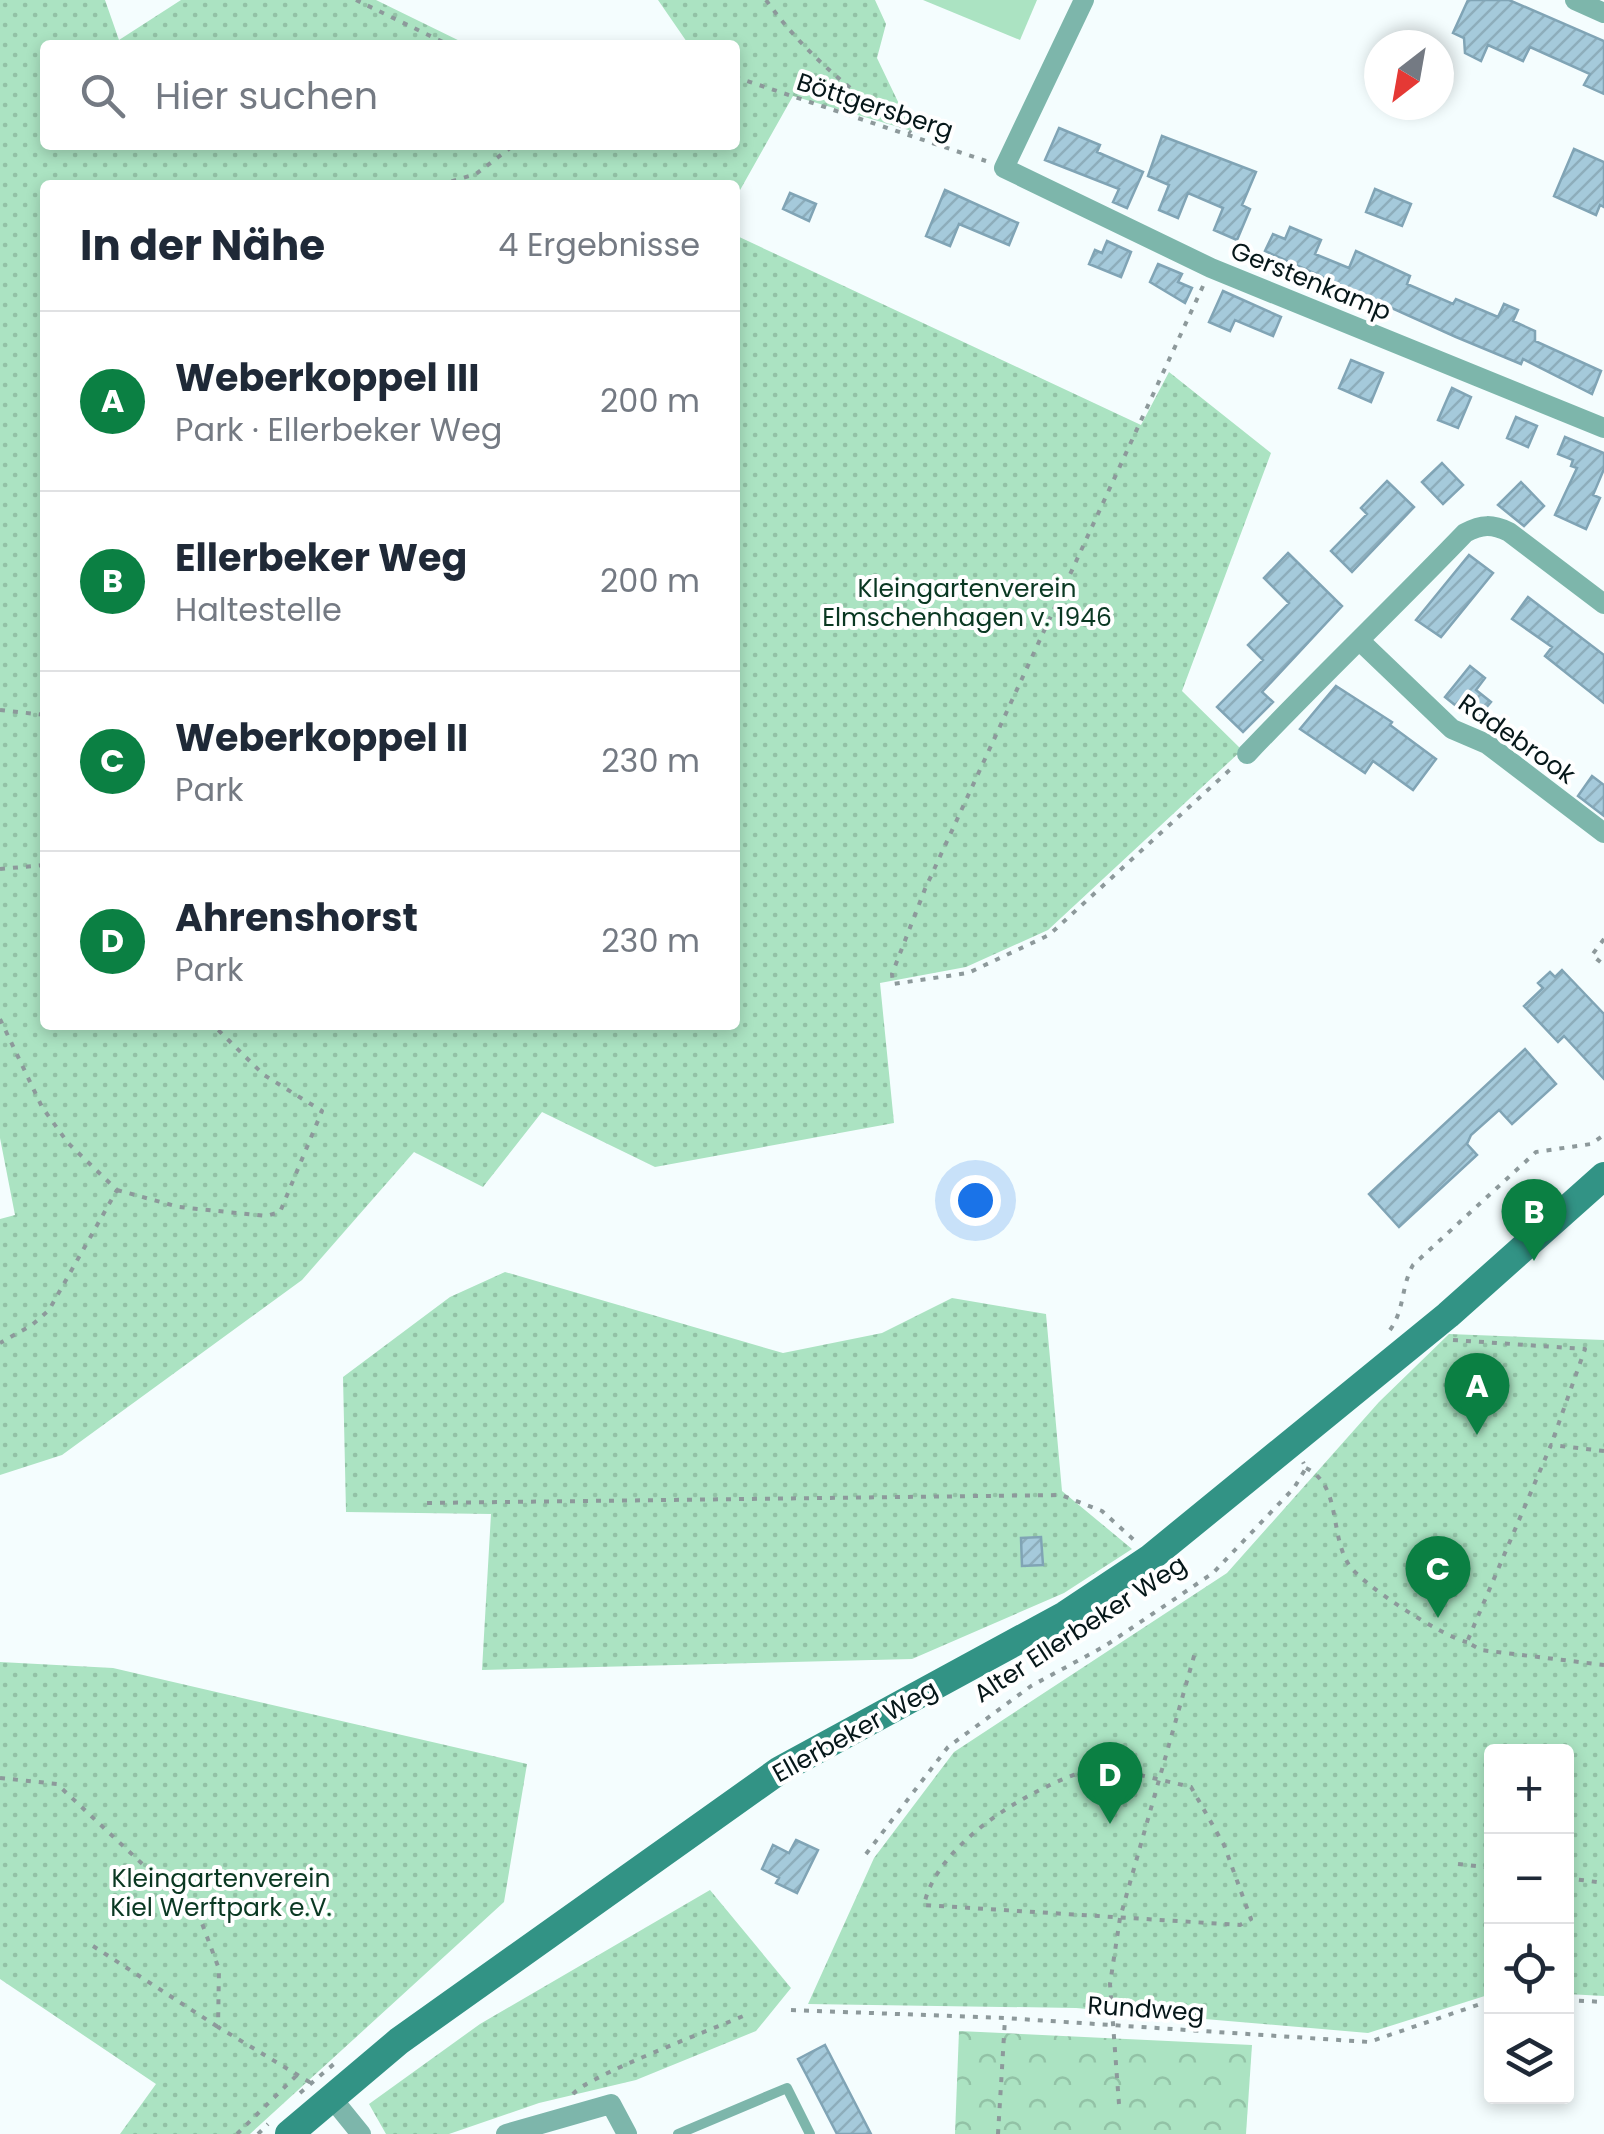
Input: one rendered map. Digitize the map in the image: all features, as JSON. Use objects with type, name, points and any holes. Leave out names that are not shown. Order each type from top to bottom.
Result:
[{"type":"street","points":[[1004,168],[1084,0]]},
{"type":"street","points":[[1575,0],[1604,13]]},
{"type":"street","name":"Gerstenkamp","points":[[1004,168],[1211,268],[1604,428]]},
{"type":"street","points":[[1247,754],[1344,652],[1360,641],[1466,533],[1479,526],[1493,525],[1509,532],[1604,604]]},
{"type":"street","name":"Radebrook","points":[[1360,641],[1452,729],[1487,744],[1604,833]]},
{"type":"street","name":"Ellerbeker Weg","points":[[280,2128],[331,2097],[398,2042],[780,1770],[1048,1624],[1300,1457],[1436,1325],[1604,1176]]},
{"type":"street","points":[[331,2097],[361,2134]]},
{"type":"street","points":[[506,2134],[611,2104],[627,2134]]},
{"type":"lane","points":[[678,2134],[787,2088],[810,2134]]},
{"type":"path","points":[[356,0],[439,40]]},
{"type":"path","points":[[766,0],[790,34],[839,82],[915,136]]},
{"type":"path","name":"Böttgersberg","points":[[740,79],[1004,168]]},
{"type":"path","points":[[461,180],[507,150]]},
{"type":"path","points":[[473,180],[476,174]]},
{"type":"path","points":[[1211,268],[925,889],[892,974],[893,984],[968,972],[1049,936],[1247,754]]},
{"type":"path","points":[[0,710],[40,714]]},
{"type":"path","points":[[0,869],[40,865]]},
{"type":"path","points":[[1604,939],[1592,954],[1604,965]]},
{"type":"path","points":[[0,1019],[42,1108],[68,1143],[117,1190],[179,1208],[266,1216],[280,1212],[322,1111],[264,1075],[218,1030]]},
{"type":"path","points":[[1379,1340],[1394,1327],[1413,1265],[1522,1164],[1543,1149],[1590,1144],[1604,1135]]},
{"type":"path","points":[[0,1344],[49,1310],[117,1190]]},
{"type":"path","points":[[1436,1325],[1450,1339],[1586,1349],[1551,1445],[1466,1642]]},
{"type":"path","points":[[1551,1445],[1604,1451]]},
{"type":"path","points":[[1300,1457],[1320,1475],[1329,1491],[1342,1549],[1353,1570],[1395,1602],[1481,1650],[1604,1665]]},
{"type":"path","name":"Alter Ellerbeker Weg","points":[[866,1854],[948,1746],[1031,1686],[1105,1646],[1213,1573],[1294,1488],[1300,1457]]},
{"type":"path","points":[[427,1502],[1061,1495],[1102,1511],[1127,1531],[1149,1559]]},
{"type":"path","points":[[1119,2104],[1110,1984],[1120,1918],[1163,1778],[1196,1649]]},
{"type":"path","points":[[1102,1766],[1191,1787],[1200,1797],[1240,1884],[1251,1919],[1240,1925],[1120,1918],[924,1905],[928,1888],[988,1818],[1059,1779],[1102,1766]]},
{"type":"path","points":[[0,1778],[57,1784],[200,1918],[219,1969],[218,2027]]},
{"type":"path","points":[[1458,1864],[1484,1867]]},
{"type":"path","points":[[1574,1879],[1604,1883]]},
{"type":"path","points":[[93,1946],[298,2074],[237,2134]]},
{"type":"path","points":[[1574,2000],[1604,2002]]},
{"type":"path","name":"Rundweg","points":[[791,2010],[1005,2018],[1369,2042],[1484,2003]]},
{"type":"path","points":[[575,2112],[569,2100],[580,2084],[748,2014]]},
{"type":"path","points":[[998,2134],[1005,2018]]},
{"type":"path","points":[[297,2096],[341,2058]]},
{"type":"path","points":[[258,2134],[280,2128]]},
{"type":"green space","name":"Kleingartenverein Elmschenhagen v. 1946","points":[[0,0],[105,0],[119,40],[40,40],[40,150],[740,150],[740,40],[686,40],[658,0],[875,0],[886,24],[877,58],[912,131],[793,96],[740,190],[740,180],[40,180],[40,1030],[740,1030],[740,237],[1141,425],[1169,372],[1271,453],[1182,691],[1242,750],[1048,930],[966,967],[880,983],[894,1123],[655,1167],[542,1112],[483,1187],[414,1152],[302,1280],[62,1455],[0,1475],[0,1219],[15,1215],[0,1138]]},
{"type":"green space","name":"Kleingartenverein Elmschenhagen v. 1946","points":[[181,0],[376,0],[458,40],[119,40]]},
{"type":"green space","points":[[923,0],[1037,0],[1020,40]]},
{"type":"green space","points":[[505,1272],[783,1353],[882,1333],[952,1298],[1046,1314],[1062,1491],[1132,1549],[1064,1593],[912,1659],[482,1670],[491,1514],[346,1512],[343,1377],[450,1297]]},
{"type":"green space","points":[[1449,1334],[1604,1340],[1604,1996],[1574,1994],[1574,1744],[1484,1744],[1484,1996],[1368,2033],[1076,2008],[808,2004],[874,1858],[954,1752],[1227,1573],[1379,1402]]},
{"type":"green space","name":"Kleingartenverein Kiel Werftpark e.V.","points":[[0,1662],[113,1668],[527,1764],[504,1902],[250,2134],[120,2134],[156,2084],[0,1979]]},
{"type":"green space","points":[[710,1890],[791,1988],[756,2031],[636,2080],[539,2103],[449,2134],[386,2134],[369,2104],[480,2024]]},
{"type":"green space","points":[[959,2031],[1252,2045],[1246,2134],[955,2134]]},
{"type":"building","points":[[1468,0],[1509,0],[1604,41],[1604,94],[1584,85],[1590,74],[1530,47],[1523,61],[1488,45],[1481,61],[1465,53],[1464,38],[1454,31]]},
{"type":"building","points":[[1059,128],[1100,145],[1097,152],[1143,172],[1127,208],[1113,202],[1119,189],[1045,160]]},
{"type":"building","points":[[1162,136],[1256,172],[1242,205],[1250,209],[1237,240],[1214,230],[1223,208],[1188,193],[1178,218],[1159,210],[1169,185],[1148,176]]},
{"type":"building","points":[[1574,149],[1604,162],[1604,207],[1600,205],[1596,215],[1554,196]]},
{"type":"building","points":[[1375,189],[1411,204],[1402,226],[1366,212]]},
{"type":"building","points":[[945,190],[1018,223],[1009,245],[959,224],[950,246],[926,236]]},
{"type":"building","points":[[790,193],[816,204],[809,221],[783,209]]},
{"type":"building","points":[[1290,227],[1321,240],[1315,254],[1349,268],[1356,251],[1410,276],[1407,284],[1453,304],[1456,299],[1498,317],[1504,304],[1518,310],[1513,321],[1535,331],[1535,341],[1601,371],[1592,394],[1523,359],[1521,364],[1456,337],[1265,251],[1273,234],[1285,239]]},
{"type":"building","points":[[1107,241],[1131,252],[1121,277],[1089,264],[1095,250],[1102,253]]},
{"type":"building","points":[[1158,264],[1182,274],[1178,282],[1192,288],[1185,303],[1150,282]]},
{"type":"building","points":[[1223,291],[1281,317],[1273,336],[1235,320],[1230,331],[1209,322]]},
{"type":"building","points":[[1351,360],[1383,373],[1371,402],[1339,388]]},
{"type":"building","points":[[1452,388],[1471,397],[1458,428],[1438,420]]},
{"type":"building","points":[[1516,417],[1537,426],[1528,447],[1507,438]]},
{"type":"building","points":[[1565,437],[1604,453],[1604,469],[1593,495],[1600,498],[1586,529],[1555,515],[1577,468],[1571,466],[1573,460],[1558,454]]},
{"type":"building","points":[[1442,463],[1463,485],[1443,504],[1422,482]]},
{"type":"building","points":[[1387,481],[1414,507],[1352,572],[1331,551],[1367,514],[1361,508]]},
{"type":"building","points":[[1521,482],[1544,506],[1524,526],[1498,505]]},
{"type":"building","points":[[1288,553],[1342,606],[1262,692],[1273,702],[1243,732],[1217,707],[1263,660],[1248,645],[1289,603],[1264,578]]},
{"type":"building","points":[[1469,555],[1493,573],[1441,637],[1416,620]]},
{"type":"building","points":[[1528,597],[1604,655],[1604,703],[1545,656],[1552,647],[1512,619]]},
{"type":"building","points":[[1470,666],[1485,678],[1476,690],[1491,702],[1475,721],[1445,697]]},
{"type":"building","points":[[1336,686],[1392,722],[1390,725],[1436,759],[1413,790],[1373,761],[1365,773],[1300,729]]},
{"type":"building","points":[[1592,776],[1604,785],[1604,816],[1578,796]]},
{"type":"building","points":[[1562,970],[1604,1014],[1604,1079],[1564,1036],[1558,1042],[1524,1006],[1543,988],[1538,983],[1550,972],[1555,977]]},
{"type":"building","points":[[1525,1049],[1556,1084],[1512,1124],[1499,1110],[1471,1135],[1467,1144],[1477,1155],[1399,1227],[1369,1194]]},
{"type":"building","points":[[1041,1537],[1043,1565],[1022,1566],[1021,1538]]},
{"type":"building","points":[[796,1840],[818,1850],[797,1893],[776,1883],[779,1878],[762,1869],[773,1845],[789,1853]]},
{"type":"building","points":[[825,2045],[871,2134],[837,2134],[798,2059]]},
{"type":"place","name":"Ellerbeker Weg","points":[[1534,1261]]},
{"type":"place","name":"Weberkoppel III","points":[[1477,1435]]},
{"type":"place","name":"Weberkoppel II","points":[[1438,1618]]},
{"type":"place","name":"Ahrenshorst","points":[[1110,1824]]}]
